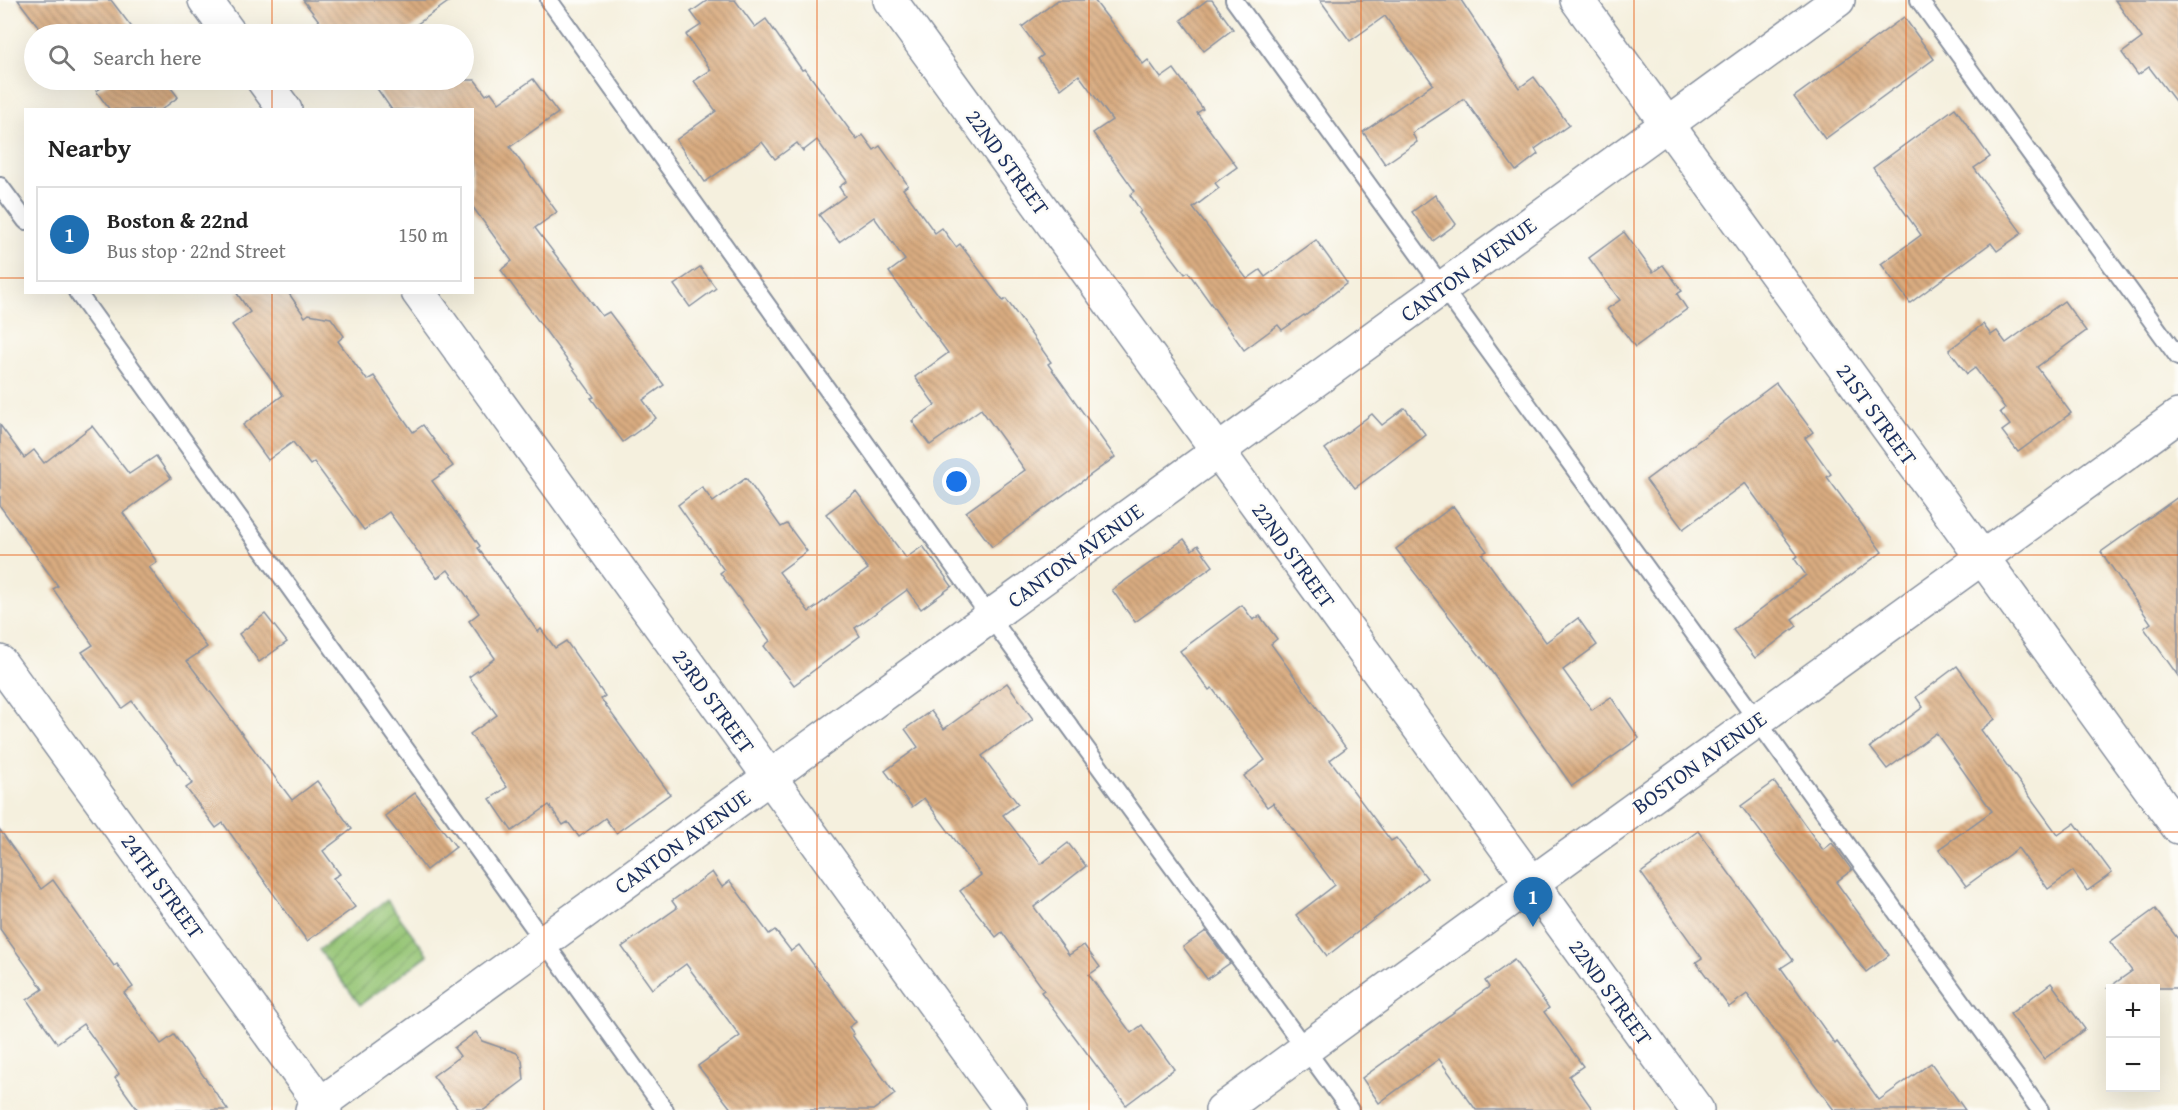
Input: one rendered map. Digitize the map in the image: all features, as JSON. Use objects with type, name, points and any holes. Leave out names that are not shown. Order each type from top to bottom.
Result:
[{"type":"street","points":[[205,0],[223,24]]},
{"type":"street","name":"22ND STREET","points":[[890,0],[1697,1110]]},
{"type":"street","name":"21ST STREET","points":[[1577,0],[2178,827]]},
{"type":"street","name":"CANTON AVENUE","points":[[319,1108],[544,941],[1838,0]]},
{"type":"street","points":[[270,90],[284,108]]},
{"type":"street","name":"23RD STREET","points":[[419,294],[1011,1110]]},
{"type":"street","name":"BOSTON AVENUE","points":[[1222,1110],[2178,416]]},
{"type":"street","name":"24TH STREET","points":[[0,662],[319,1108]]},
{"type":"lane","points":[[549,0],[990,617],[1350,1110]]},
{"type":"lane","points":[[1234,0],[2040,1110]]},
{"type":"lane","points":[[1919,0],[2178,357]]},
{"type":"lane","points":[[0,186],[24,218]]},
{"type":"lane","points":[[78,294],[665,1110]]},
{"type":"green space","points":[[387,900],[428,955],[360,1005],[319,950]]},
{"type":"building","points":[[18,0],[111,0],[129,24],[36,24]]},
{"type":"building","points":[[303,0],[451,0],[417,24],[321,24]]},
{"type":"building","points":[[708,0],[735,0],[755,27],[766,19],[802,70],[805,69],[857,140],[863,135],[874,150],[880,146],[908,185],[903,189],[935,233],[942,228],[956,247],[960,244],[1003,301],[1006,299],[1051,362],[1048,364],[1115,457],[992,547],[966,512],[1025,470],[981,409],[930,445],[912,421],[935,405],[915,377],[948,353],[889,272],[905,260],[874,217],[839,242],[819,215],[845,196],[839,187],[847,181],[817,140],[803,151],[797,143],[775,159],[762,142],[705,182],[676,140],[716,111],[694,81],[711,70],[686,35],[701,25],[691,12]]},
{"type":"building","points":[[1058,0],[1094,0],[1143,64],[1148,60],[1161,78],[1174,69],[1203,109],[1197,113],[1237,167],[1215,183],[1219,188],[1193,208],[1247,279],[1260,270],[1265,277],[1316,240],[1347,283],[1305,316],[1282,330],[1278,325],[1244,350],[1188,272],[1185,274],[1139,213],[1141,211],[1130,195],[1135,191],[1093,133],[1112,120],[1079,75],[1061,89],[1038,59],[1043,55],[1022,27]]},
{"type":"building","points":[[1207,0],[1212,0],[1233,29],[1204,51],[1181,20]]},
{"type":"building","points":[[1320,0],[1461,0],[1519,88],[1534,77],[1569,125],[1535,149],[1538,154],[1516,171],[1464,99],[1412,133],[1417,142],[1385,164],[1363,132],[1433,84],[1385,16],[1350,41]]},
{"type":"building","points":[[2115,0],[2178,0],[2178,105],[2149,67],[2138,75],[2122,53],[2142,38]]},
{"type":"building","points":[[1904,17],[1934,59],[1825,139],[1794,97]]},
{"type":"building","points":[[533,79],[558,113],[510,147],[557,212],[535,228],[602,316],[609,312],[664,385],[643,400],[656,418],[623,442],[591,398],[594,397],[501,270],[512,261],[474,209],[474,108],[391,108],[378,90],[474,90],[475,80],[486,95],[491,92],[499,103]]},
{"type":"building","points":[[173,90],[178,97],[164,108],[109,108],[96,91]]},
{"type":"building","points":[[1955,108],[1990,157],[1974,168],[2022,233],[1997,251],[1991,243],[1910,303],[1881,264],[1921,235],[1873,168]]},
{"type":"building","points":[[1435,195],[1456,224],[1433,241],[1412,212]]},
{"type":"building","points":[[1624,232],[1653,272],[1663,265],[1682,291],[1677,294],[1687,309],[1635,347],[1607,309],[1620,300],[1589,258]]},
{"type":"building","points":[[700,267],[716,288],[690,307],[674,285]]},
{"type":"building","points":[[237,294],[289,294],[305,317],[309,314],[331,318],[344,336],[338,341],[367,380],[374,376],[413,432],[423,425],[453,466],[432,481],[480,546],[478,548],[538,632],[541,629],[555,648],[566,641],[605,696],[601,699],[670,794],[616,833],[605,818],[579,837],[568,822],[563,825],[549,805],[512,831],[490,799],[507,787],[470,734],[497,715],[469,677],[495,658],[469,621],[479,613],[448,570],[437,578],[389,512],[364,530],[314,462],[310,465],[293,442],[268,460],[243,425],[283,395],[232,325],[250,312]]},
{"type":"building","points":[[2064,301],[2086,331],[2037,367],[2071,413],[2018,452],[2002,431],[2010,425],[2000,412],[2005,408],[1975,368],[1967,374],[1949,350],[1983,324],[1991,335],[1997,331],[2006,343]]},
{"type":"building","points":[[1776,383],[1813,432],[1805,438],[1831,474],[1827,477],[1882,552],[1792,619],[1797,626],[1755,658],[1733,630],[1806,575],[1794,558],[1798,556],[1745,483],[1683,529],[1646,480]]},
{"type":"building","points":[[1405,408],[1426,435],[1355,488],[1325,449],[1372,414],[1382,425]]},
{"type":"building","points":[[0,425],[24,458],[34,450],[44,463],[92,426],[129,474],[156,456],[171,478],[123,513],[157,562],[149,567],[207,647],[187,661],[292,800],[317,781],[352,829],[323,851],[340,874],[333,878],[355,907],[307,941],[223,823],[216,828],[186,788],[193,783],[132,701],[122,708],[82,652],[93,645],[53,589],[58,586],[0,506]]},
{"type":"building","points":[[746,478],[781,527],[787,524],[807,551],[779,572],[809,612],[868,569],[826,514],[856,491],[906,558],[923,546],[952,586],[921,609],[907,590],[855,628],[860,636],[794,685],[764,646],[770,641],[720,573],[724,570],[678,505],[702,487],[713,502]]},
{"type":"building","points":[[2178,497],[2178,676],[2144,628],[2151,623],[2101,552]]},
{"type":"building","points":[[1453,506],[1487,551],[1482,554],[1546,642],[1578,618],[1597,645],[1563,670],[1592,710],[1611,697],[1639,738],[1572,786],[1484,661],[1396,549]]},
{"type":"building","points":[[1184,539],[1192,550],[1198,545],[1213,566],[1135,622],[1112,590]]},
{"type":"building","points":[[1242,605],[1253,620],[1260,616],[1277,639],[1271,644],[1346,748],[1330,760],[1391,841],[1396,838],[1427,878],[1327,956],[1296,915],[1335,885],[1273,803],[1267,807],[1244,776],[1265,760],[1212,688],[1209,690],[1180,651]]},
{"type":"building","points":[[265,614],[287,642],[259,662],[239,634]]},
{"type":"building","points":[[1957,666],[1995,719],[1981,730],[2058,835],[2075,823],[2112,873],[2087,891],[2073,871],[2048,889],[2018,848],[1966,886],[1939,849],[1992,811],[1936,733],[1887,769],[1870,747],[1923,707],[1916,697]]},
{"type":"building","points":[[1007,683],[1033,719],[982,756],[1018,804],[1003,815],[1041,864],[1068,843],[1086,866],[1034,907],[1069,955],[1084,945],[1100,967],[1089,975],[1131,1033],[1142,1025],[1174,1069],[1126,1105],[1041,992],[1044,990],[1002,932],[996,937],[960,891],[981,875],[924,798],[912,807],[885,771],[918,747],[905,729],[931,711],[944,729]]},
{"type":"building","points":[[1774,782],[1823,850],[1832,843],[1852,870],[1836,882],[1889,955],[1866,972],[1741,806]]},
{"type":"building","points":[[415,793],[456,847],[426,870],[385,816]]},
{"type":"building","points":[[0,830],[41,889],[53,880],[114,966],[117,964],[133,987],[124,993],[161,1044],[174,1035],[228,1110],[138,1110],[115,1078],[119,1074],[83,1024],[57,1043],[27,1000],[43,989],[0,929]]},
{"type":"building","points":[[1698,831],[1793,960],[1781,968],[1835,1044],[1837,1042],[1879,1100],[1931,1063],[1965,1110],[1834,1110],[1747,994],[1729,1007],[1696,962],[1702,958],[1641,873]]},
{"type":"building","points":[[712,872],[722,887],[730,881],[769,934],[775,930],[791,951],[799,945],[856,1022],[849,1027],[854,1034],[852,1035],[895,1094],[873,1110],[732,1110],[698,1066],[740,1036],[686,964],[652,989],[622,947],[677,908],[672,901]]},
{"type":"building","points":[[2155,909],[2178,939],[2178,988],[2160,988],[2160,984],[2114,984],[2132,971],[2110,942]]},
{"type":"building","points":[[1206,931],[1230,963],[1207,979],[1183,947]]},
{"type":"building","points":[[1514,960],[1549,1008],[1544,1012],[1583,1066],[1569,1076],[1593,1110],[1476,1110],[1439,1059],[1379,1103],[1362,1078],[1489,987],[1485,981]]},
{"type":"building","points":[[2051,983],[2085,1029],[2044,1059],[2010,1014]]},
{"type":"building","points":[[476,1032],[482,1041],[517,1053],[522,1060],[524,1080],[484,1110],[459,1110],[433,1076],[460,1056],[454,1048]]},
{"type":"place","name":"Boston & 22nd","points":[[1533,927]]}]
